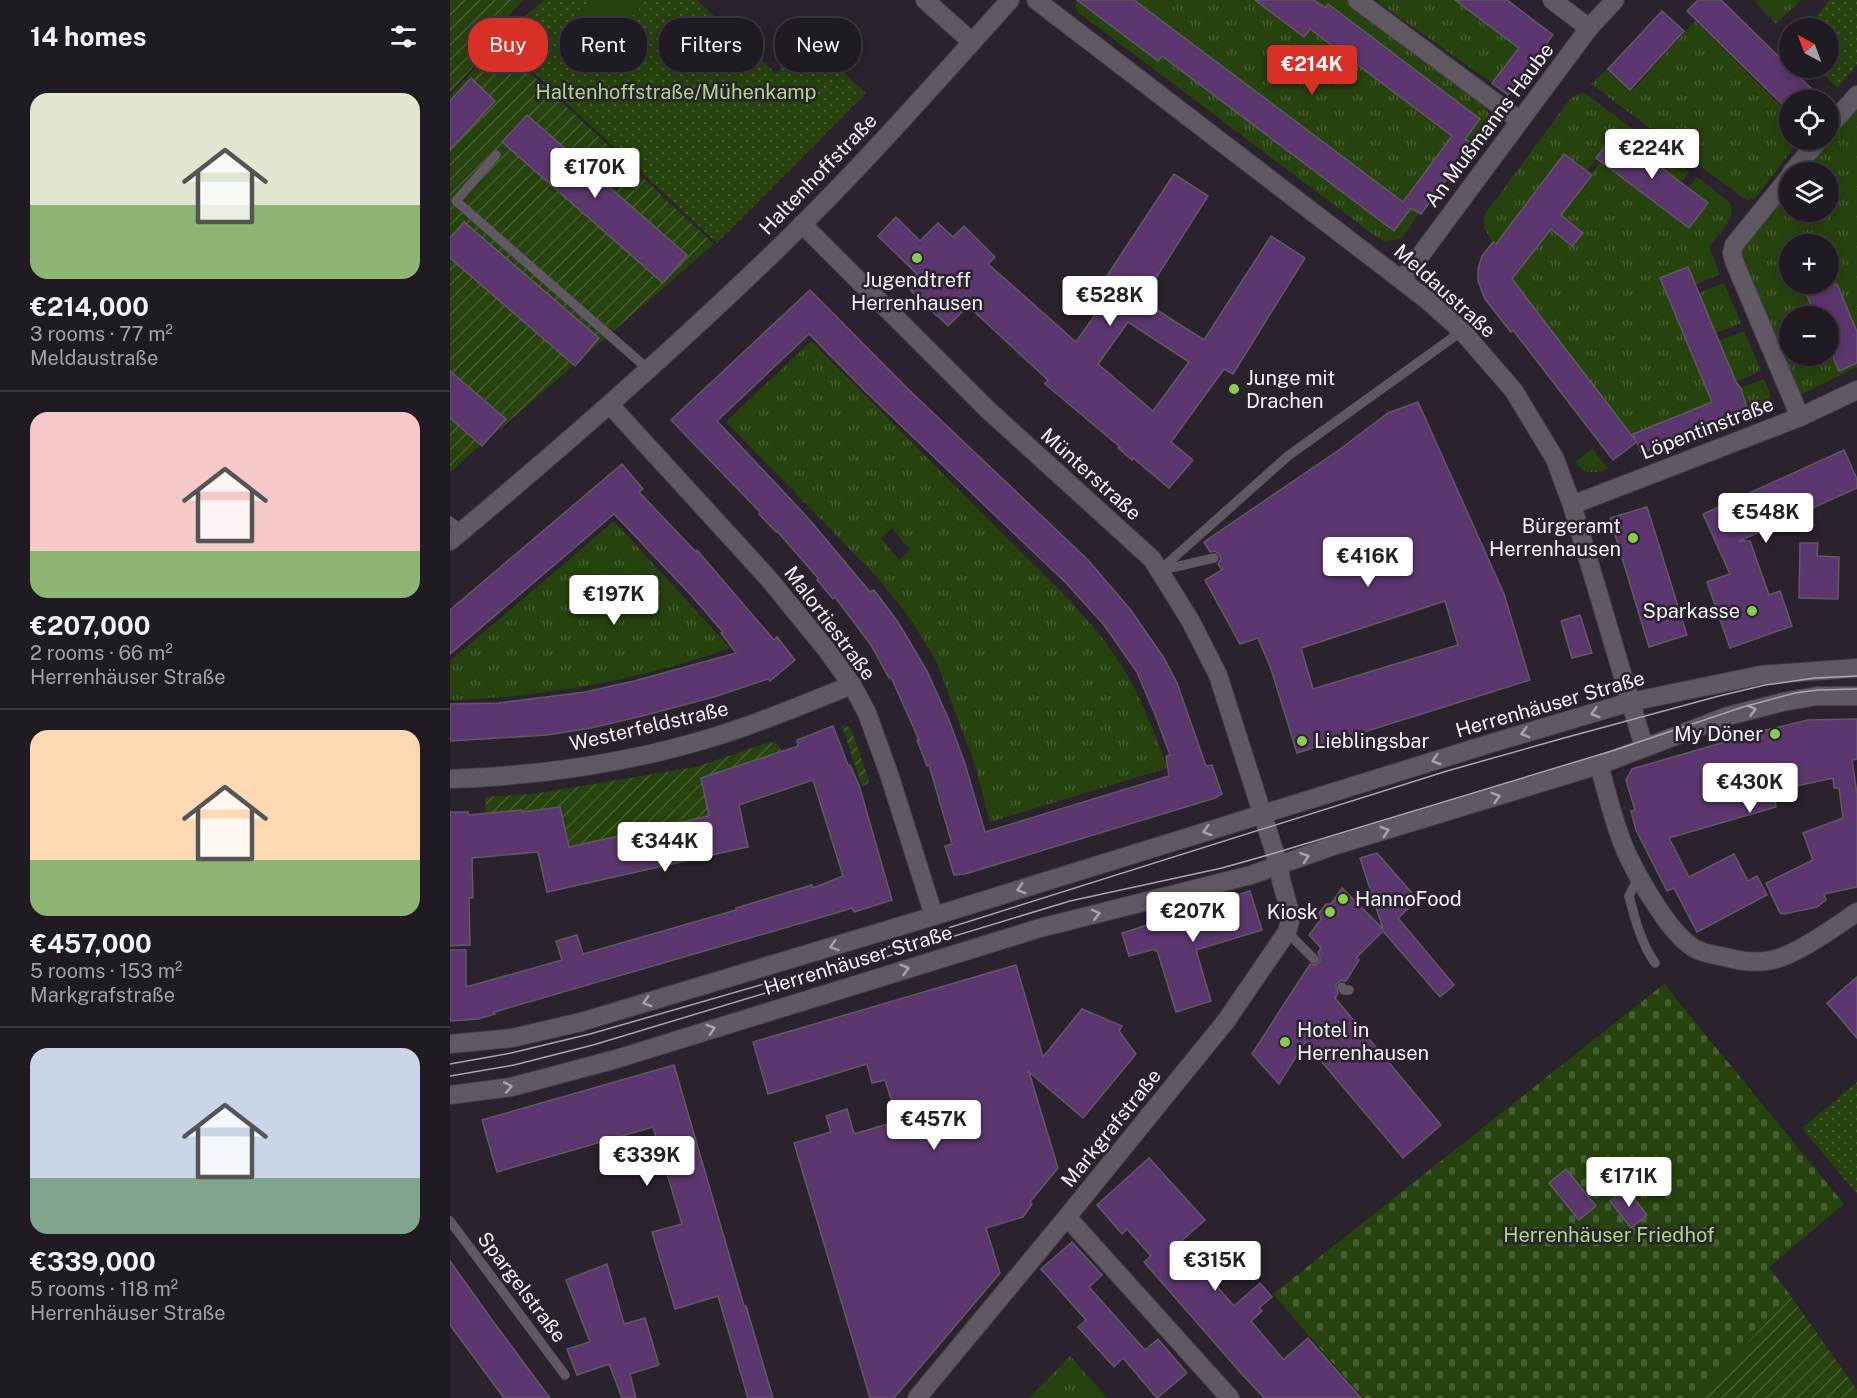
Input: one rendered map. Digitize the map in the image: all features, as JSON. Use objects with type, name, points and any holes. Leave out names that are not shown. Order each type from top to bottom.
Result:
[{"type":"street","points":[[925,0],[972,42]]},
{"type":"street","name":"Haltenhoffstraße","points":[[454,531],[610,405],[765,260],[889,134],[1010,0]]},
{"type":"street","name":"Meldaustraße","points":[[1036,0],[1402,280],[1462,331],[1515,391],[1555,459],[1572,505],[1644,747]]},
{"type":"street","points":[[1357,0],[1520,120]]},
{"type":"street","points":[[1552,0],[1589,28]]},
{"type":"street","name":"An Mußmanns Haube","points":[[1402,280],[1589,28],[1615,0]]},
{"type":"street","points":[[1839,115],[1857,95]]},
{"type":"street","points":[[1801,162],[1811,150]]},
{"type":"street","points":[[1779,189],[1734,245],[1732,253],[1800,417]]},
{"type":"street","name":"Münterstraße","points":[[802,224],[987,409],[1152,559],[1190,620],[1218,675],[1263,815]]},
{"type":"street","name":"Löpentinstraße","points":[[1572,505],[1800,417],[1857,390]]},
{"type":"street","name":"Malortiestraße","points":[[610,405],[769,579],[852,685],[867,713],[890,774],[934,916]]},
{"type":"street","name":"Herrenhäuser Straße","points":[[450,1044],[512,1038],[581,1023],[1263,815],[1480,746],[1630,702],[1761,675],[1857,668]]},
{"type":"street","name":"Westerfeldstraße","points":[[450,779],[497,778],[593,765],[680,746],[764,720],[852,685]]},
{"type":"street","name":"Herrenhäuser Straße","points":[[450,1095],[511,1087],[601,1063],[1040,928],[1215,885],[1599,765],[1728,716],[1817,696],[1857,696]]},
{"type":"street","points":[[1599,765],[1621,840],[1639,876],[1670,926],[1694,948],[1755,962],[1788,955],[1857,912]]},
{"type":"street","points":[[1263,815],[1291,916],[1287,932]]},
{"type":"street","name":"Markgrafstraße","points":[[917,1398],[1226,1021],[1287,932]]},
{"type":"street","points":[[1067,1217],[1230,1398]]},
{"type":"lane","points":[[496,155],[456,201],[648,369]]},
{"type":"lane","points":[[1160,570],[1288,456],[1462,331]]},
{"type":"lane","points":[[1160,570],[1214,558]]},
{"type":"lane","points":[[1639,876],[1629,896],[1637,925],[1655,963]]},
{"type":"lane","points":[[1287,932],[1314,959]]},
{"type":"lane","name":"Spargelstraße","points":[[450,1221],[565,1375]]},
{"type":"green space","points":[[450,0],[523,0],[506,18],[468,18],[469,72],[450,93]]},
{"type":"green space","name":"Haltenhoffstraße/Mühenkamp","points":[[544,0],[697,0],[716,18],[659,18],[659,72],[763,72],[763,62],[776,74],[778,72],[843,72],[866,93],[717,243],[533,72],[548,72],[548,18],[523,18]]},
{"type":"green space","points":[[590,0],[642,0],[645,3],[630,18],[572,18]]},
{"type":"green space","points":[[1077,0],[1158,61],[1162,56],[1394,230],[1412,208],[1419,213],[1402,238],[1385,242],[1378,238],[1078,12],[1075,7]]},
{"type":"green space","points":[[1134,0],[1255,0],[1304,37],[1310,29],[1452,136],[1403,202]]},
{"type":"green space","points":[[1314,0],[1351,0],[1488,102],[1485,108],[1492,118],[1473,144],[1465,139],[1480,119],[1328,5],[1325,8]]},
{"type":"green space","points":[[1375,0],[1455,0],[1519,48],[1492,83]]},
{"type":"green space","points":[[1754,0],[1801,0],[1782,18],[1779,18],[1776,24]]},
{"type":"green space","points":[[1829,0],[1857,0],[1857,65],[1837,88],[1827,78],[1839,78],[1839,18],[1815,18]]},
{"type":"green space","points":[[1695,21],[1779,104],[1779,150],[1792,150],[1783,162],[1779,162],[1779,167],[1756,197],[1749,200],[1743,198],[1591,84],[1607,69],[1632,91]]},
{"type":"green space","points":[[560,30],[560,46],[552,38]]},
{"type":"green space","points":[[472,72],[529,72],[714,244],[450,472],[450,96]]},
{"type":"green space","points":[[1585,93],[1644,138],[1635,148],[1615,133],[1587,171],[1564,154],[1496,244],[1486,230],[1485,214],[1570,99]]},
{"type":"green space","points":[[1857,95],[1857,332],[1839,288],[1839,234],[1779,234],[1779,294],[1806,294],[1812,306],[1779,306],[1779,364],[1734,245],[1779,189],[1779,222],[1839,222],[1839,162],[1800,162],[1811,150],[1839,150],[1839,116]]},
{"type":"green space","points":[[1650,142],[1689,172],[1681,183],[1642,153]]},
{"type":"green space","points":[[1601,161],[1688,188],[1697,177],[1729,202],[1731,208],[1726,226],[1709,247],[1720,274],[1695,285],[1687,267],[1660,278],[1714,407],[1706,405],[1631,434],[1513,281],[1513,276]]},
{"type":"green space","points":[[1724,283],[1741,323],[1716,333],[1699,293]]},
{"type":"green space","points":[[1744,331],[1761,371],[1736,382],[1719,341]]},
{"type":"green space","points":[[811,341],[1085,617],[1114,654],[1131,682],[1168,768],[990,822],[975,765],[937,663],[912,621],[877,577],[726,422]],"holes":[[[892,528],[910,550],[899,560],[881,538]]]},
{"type":"green space","points":[[1857,363],[1857,367],[1792,399],[1780,366],[1837,366],[1839,370]]},
{"type":"green space","points":[[1764,379],[1770,393],[1769,402],[1760,410],[1724,423],[1720,420],[1747,409],[1741,388]]},
{"type":"green space","points":[[1592,449],[1608,469],[1590,472],[1583,470],[1575,462]]},
{"type":"green space","points":[[614,521],[730,648],[662,669],[592,685],[522,695],[450,700],[450,661]]},
{"type":"green space","points":[[846,725],[851,729],[869,780],[868,784],[862,786],[842,726]]},
{"type":"green space","points":[[770,742],[778,744],[782,752],[701,778],[707,805],[713,815],[565,848],[534,810],[486,814],[485,797],[534,794],[696,767]]},
{"type":"green space","name":"Herrenhäuser Friedhof","points":[[1664,984],[1844,1204],[1769,1267],[1790,1295],[1699,1398],[1363,1398],[1273,1294]]},
{"type":"green space","points":[[1857,1082],[1857,1194],[1802,1128]]},
{"type":"green space","points":[[1790,1295],[1857,1390],[1857,1398],[1699,1398]]},
{"type":"green space","points":[[1070,1356],[1107,1398],[1029,1398]]},
{"type":"building","points":[[1077,0],[1134,0],[1403,202],[1452,136],[1310,29],[1304,37],[1255,0],[1314,0],[1325,8],[1328,4],[1480,119],[1465,139],[1473,144],[1421,214],[1411,208],[1394,231],[1162,56],[1158,61]]},
{"type":"building","points":[[1455,0],[1507,0],[1553,35],[1508,95],[1492,83],[1519,48]]},
{"type":"building","points":[[1698,0],[1721,0],[1779,57],[1779,78],[1801,78],[1813,90],[1779,90],[1779,101],[1687,11]]},
{"type":"building","points":[[1662,11],[1684,31],[1630,90],[1608,69]]},
{"type":"building","points":[[471,78],[495,101],[450,150],[450,101]]},
{"type":"building","points":[[527,115],[687,255],[663,283],[502,142]]},
{"type":"building","points":[[1615,133],[1708,203],[1689,228],[1596,158]]},
{"type":"building","points":[[1564,154],[1592,175],[1561,215],[1583,233],[1572,246],[1551,229],[1512,279],[1636,441],[1633,434],[1712,402],[1660,278],[1688,267],[1736,382],[1741,388],[1747,409],[1720,420],[1721,422],[1641,453],[1637,442],[1613,460],[1513,330],[1511,332],[1485,299],[1478,281],[1478,269],[1482,256],[1493,242],[1496,244]]},
{"type":"building","points":[[1174,174],[1208,196],[1142,300],[1171,319],[1204,340],[1271,236],[1305,258],[1233,374],[1224,369],[1171,442],[1193,460],[1169,488],[1133,458],[1132,460],[1118,448],[1120,447],[1045,384],[1048,380],[968,306],[948,326],[906,286],[917,274],[878,236],[896,217],[920,241],[938,223],[953,237],[964,226],[995,257],[988,264],[1076,342],[1109,295],[1099,288]],"holes":[[[1128,322],[1189,362],[1153,411],[1098,364]]]},
{"type":"building","points":[[464,222],[599,338],[575,366],[450,258],[450,238]]},
{"type":"building","points":[[1839,289],[1857,332],[1857,363],[1839,371],[1837,366],[1839,366],[1839,306],[1812,306],[1806,294],[1839,294]]},
{"type":"building","points":[[810,290],[909,390],[1088,560],[1130,609],[1164,658],[1177,683],[1206,766],[1212,765],[1222,794],[965,874],[954,875],[945,846],[952,844],[929,765],[927,766],[917,740],[919,740],[891,677],[889,678],[871,645],[835,597],[833,599],[817,580],[818,578],[759,514],[760,512],[671,420]],"holes":[[[809,334],[867,393],[1066,583],[1104,625],[1137,672],[1170,755],[1166,756],[1169,776],[985,832],[949,720],[927,671],[898,622],[874,590],[870,592],[808,518],[717,421]]]},
{"type":"building","points":[[450,371],[506,419],[482,446],[450,418]]},
{"type":"building","points":[[1418,402],[1504,594],[1530,680],[1297,753],[1271,669],[1258,638],[1240,644],[1205,580],[1222,570],[1218,564],[1221,559],[1219,554],[1215,551],[1210,552],[1204,542],[1339,450],[1388,413]],"holes":[[[1445,601],[1458,645],[1313,689],[1301,648]]]},
{"type":"building","points":[[1844,450],[1857,479],[1857,488],[1739,541],[1750,541],[1769,595],[1780,591],[1792,626],[1730,648],[1707,582],[1730,574],[1703,514]]},
{"type":"building","points":[[622,464],[643,489],[639,492],[696,552],[697,550],[774,640],[777,637],[795,660],[770,681],[768,679],[714,697],[591,728],[547,735],[450,741],[450,704],[499,703],[585,692],[736,653],[721,633],[723,632],[691,595],[614,514],[450,654],[450,610]]},
{"type":"building","points":[[1647,507],[1687,635],[1649,647],[1610,518]]},
{"type":"building","points":[[1800,543],[1818,543],[1817,556],[1839,557],[1838,599],[1799,598]]},
{"type":"building","points":[[1580,615],[1592,653],[1572,658],[1561,621]]},
{"type":"building","points":[[1857,719],[1857,759],[1852,760],[1857,794],[1857,887],[1824,894],[1826,900],[1817,907],[1780,913],[1766,883],[1813,860],[1803,833],[1843,818],[1839,788],[1834,788],[1833,778],[1773,791],[1776,807],[1669,838],[1689,877],[1734,854],[1748,881],[1757,876],[1767,895],[1697,932],[1674,888],[1667,891],[1636,830],[1631,811],[1635,810],[1626,780],[1632,769],[1808,720]]},
{"type":"building","points":[[833,726],[848,765],[859,785],[892,900],[854,912],[852,908],[494,1012],[495,1014],[478,1019],[450,1021],[450,950],[466,950],[466,987],[562,960],[556,941],[577,935],[583,954],[736,910],[736,908],[812,885],[813,888],[843,876],[813,780],[739,805],[748,847],[547,892],[538,852],[472,858],[473,898],[469,898],[470,945],[450,946],[450,812],[468,812],[468,815],[560,807],[569,847],[709,816],[701,778],[798,746],[797,740]]},
{"type":"building","points":[[1377,853],[1418,900],[1398,918],[1454,985],[1440,997],[1383,931],[1356,958],[1359,960],[1346,981],[1341,980],[1336,985],[1338,993],[1335,998],[1441,1125],[1403,1158],[1305,1042],[1279,1084],[1252,1054],[1310,964],[1316,965],[1320,961],[1318,953],[1321,948],[1309,935],[1321,919],[1319,913],[1326,904],[1331,904],[1342,888],[1383,929],[1360,858]]},
{"type":"building","points":[[1250,891],[1262,930],[1196,950],[1211,1001],[1176,1012],[1157,950],[1129,956],[1122,933]]},
{"type":"building","points":[[1016,965],[1043,1057],[1082,1009],[1122,1026],[1119,1031],[1136,1054],[1083,1118],[1029,1072],[1058,1168],[1030,1202],[1032,1204],[1023,1217],[986,1228],[1000,1273],[894,1398],[870,1398],[794,1143],[831,1132],[826,1116],[847,1109],[854,1134],[898,1121],[885,1080],[872,1083],[867,1064],[768,1094],[753,1042]]},
{"type":"building","points":[[1857,977],[1857,1038],[1827,1003]]},
{"type":"building","points":[[674,1065],[773,1398],[748,1398],[718,1296],[675,1309],[652,1232],[682,1224],[653,1127],[497,1172],[482,1120]]},
{"type":"building","points":[[1149,1158],[1205,1220],[1179,1243],[1234,1306],[1260,1283],[1272,1297],[1259,1308],[1262,1311],[1251,1321],[1282,1358],[1284,1359],[1308,1338],[1361,1398],[1264,1398],[1240,1372],[1144,1262],[1151,1256],[1127,1229],[1122,1234],[1097,1205]]},
{"type":"building","points":[[1566,1169],[1596,1206],[1579,1220],[1549,1183]]},
{"type":"building","points":[[1626,1188],[1647,1215],[1631,1228],[1610,1201]]},
{"type":"building","points":[[1072,1242],[1102,1275],[1089,1287],[1145,1350],[1158,1339],[1187,1373],[1157,1398],[1123,1358],[1114,1367],[1078,1327],[1086,1320],[1041,1269]]},
{"type":"building","points":[[450,1261],[550,1398],[504,1398],[450,1325]]},
{"type":"building","points":[[607,1264],[624,1324],[645,1318],[659,1365],[630,1374],[636,1398],[622,1398],[609,1364],[577,1375],[567,1349],[590,1342],[566,1280]]},
{"type":"tram line","points":[[450,1064],[511,1053],[590,1034],[827,966],[1447,771],[1564,738],[1765,685],[1815,678],[1857,676]]},
{"type":"tram line","points":[[872,961],[1070,901],[1222,868],[1275,853],[1615,750],[1743,707],[1795,693],[1857,689]]},
{"type":"tram line","points":[[450,1076],[514,1065],[593,1045],[789,986]]},
{"type":"place","name":"Jugendtreff Herrenhausen","points":[[917,258]]},
{"type":"place","name":"Junge mit Drachen","points":[[1234,389]]},
{"type":"place","name":"Bürgeramt Herrenhausen","points":[[1633,538]]},
{"type":"place","name":"Sparkasse","points":[[1752,611]]},
{"type":"place","name":"My Döner","points":[[1775,734]]},
{"type":"place","name":"Lieblingsbar","points":[[1302,741]]},
{"type":"place","name":"HannoFood","points":[[1343,899]]},
{"type":"place","name":"Kiosk","points":[[1330,912]]},
{"type":"place","name":"Hotel in Herrenhausen","points":[[1285,1042]]}]
